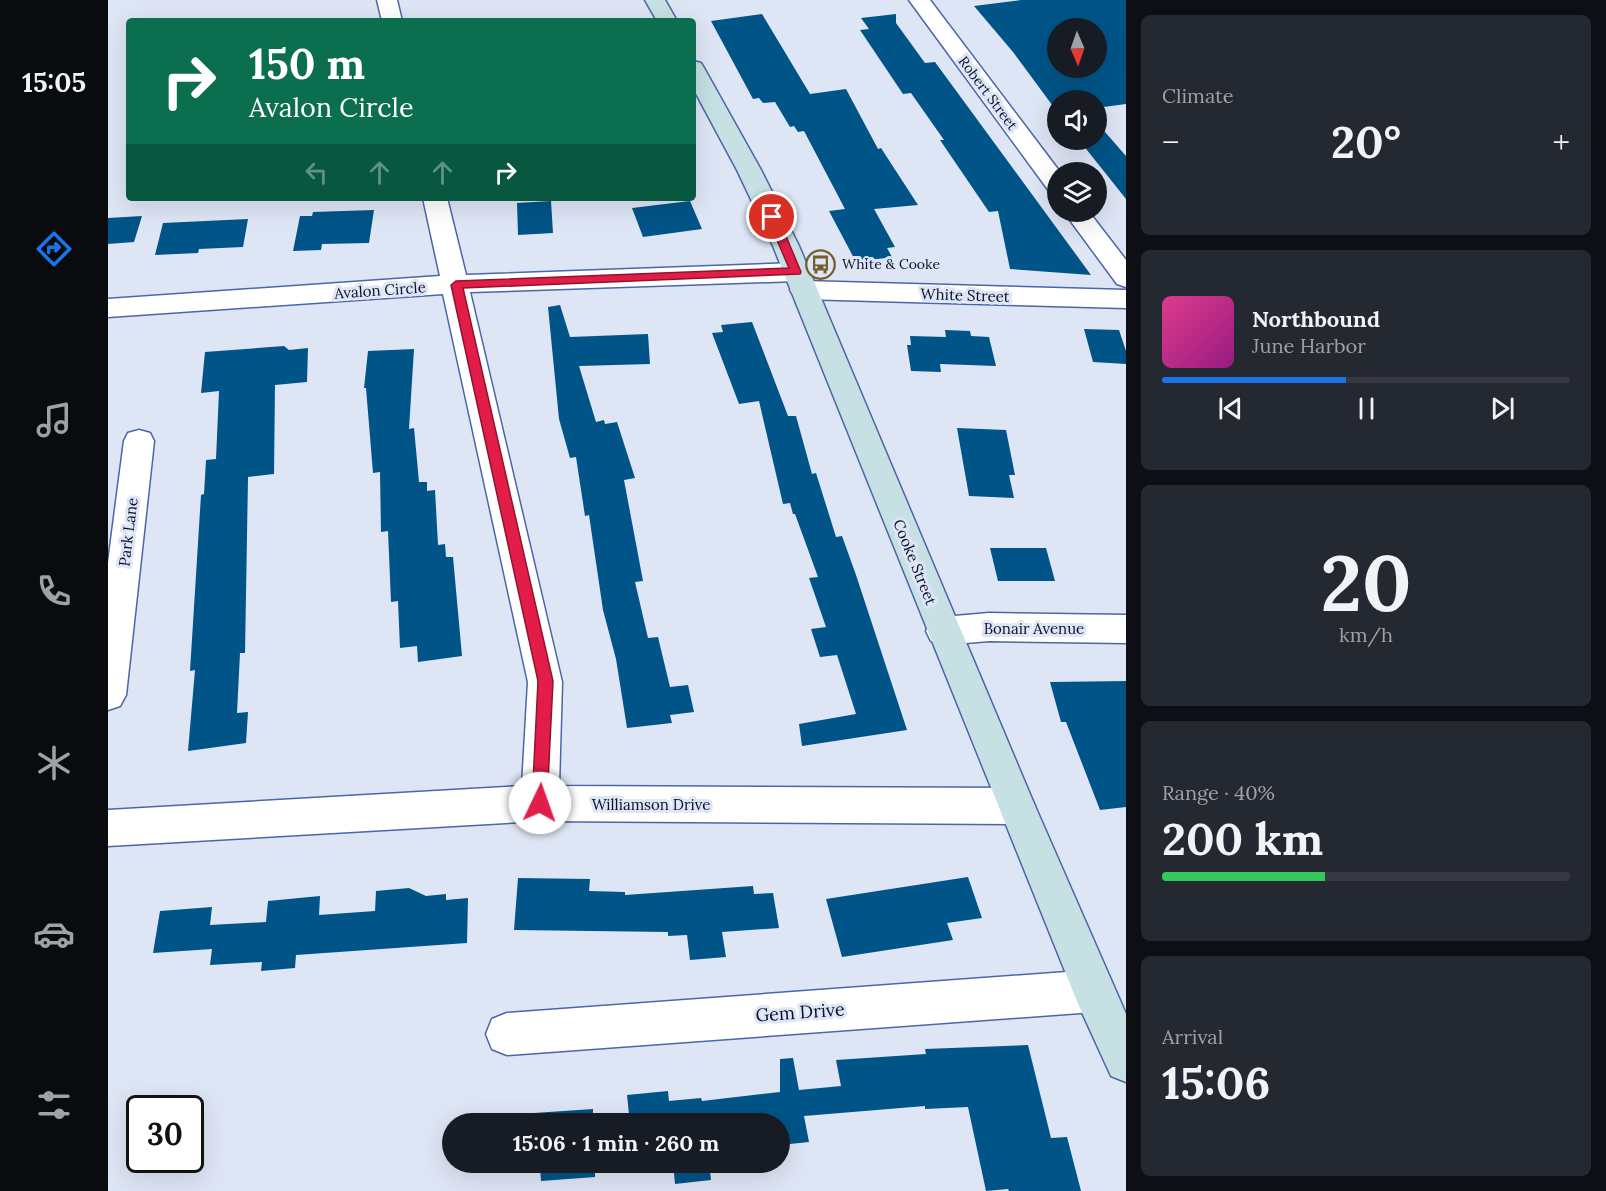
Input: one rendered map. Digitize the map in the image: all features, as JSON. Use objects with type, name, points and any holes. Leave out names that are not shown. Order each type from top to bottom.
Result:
[{"type":"main road","points":[[655,0],[665,18]]},
{"type":"main road","name":"Cooke Street","points":[[696,74],[766,202],[1016,806],[1126,1061]]},
{"type":"street","points":[[387,0],[391,18]]},
{"type":"street","name":"Robert Street","points":[[919,0],[1047,171]]},
{"type":"street","points":[[436,201],[545,681],[540,803]]},
{"type":"street","points":[[1084,222],[1126,278]]},
{"type":"street","name":"Avalon Circle","points":[[108,308],[456,285],[800,281]]},
{"type":"street","name":"White Street","points":[[800,281],[1126,299]]},
{"type":"street","name":"Park Lane","points":[[108,695],[139,441]]},
{"type":"street","name":"Bonair Avenue","points":[[943,631],[989,627],[1126,629]]},
{"type":"street","name":"Williamson Drive","points":[[108,828],[540,803],[1016,806]]},
{"type":"street","name":"Gem Drive","points":[[507,1034],[1094,991]]},
{"type":"building","points":[[1021,0],[1126,0],[1126,104],[1107,107],[1107,90],[1047,90],[1047,98],[1013,52],[974,6]]},
{"type":"building","points":[[762,14],[810,94],[846,89],[878,149],[881,148],[918,205],[874,209],[895,247],[887,248],[892,257],[856,262],[829,211],[845,209],[804,131],[798,132],[794,126],[790,127],[775,102],[763,103],[759,98],[753,99],[711,21]]},
{"type":"building","points":[[896,14],[896,23],[925,63],[935,62],[1047,215],[1047,222],[1052,222],[1091,275],[1010,269],[998,211],[989,212],[940,140],[944,140],[911,93],[903,94],[860,30],[869,29],[861,18]]},
{"type":"building","points":[[1107,134],[1126,156],[1126,199],[1107,175],[1107,162],[1097,162],[1087,150],[1107,150]]},
{"type":"building","points":[[551,201],[553,233],[518,235],[517,203]]},
{"type":"building","points":[[690,201],[702,229],[643,237],[632,208]]},
{"type":"building","points":[[374,210],[369,243],[322,244],[321,250],[293,251],[300,216],[312,216],[313,212]]},
{"type":"building","points":[[142,216],[134,242],[108,244],[108,218]]},
{"type":"building","points":[[248,219],[243,247],[199,249],[198,253],[155,255],[163,223]]},
{"type":"building","points":[[560,305],[570,337],[648,334],[650,364],[579,366],[596,422],[604,420],[605,424],[617,422],[635,478],[624,480],[643,581],[635,582],[648,638],[658,637],[670,687],[688,685],[694,712],[670,715],[672,723],[627,728],[616,659],[603,610],[589,515],[585,516],[576,457],[570,458],[559,419],[548,307]]},
{"type":"building","points":[[752,322],[788,416],[796,416],[812,474],[816,473],[836,537],[842,536],[907,730],[802,746],[799,724],[856,714],[837,655],[820,657],[811,629],[826,627],[809,578],[818,577],[790,503],[783,504],[759,401],[739,404],[712,333],[723,332],[721,325]]},
{"type":"building","points":[[1084,329],[1119,330],[1126,351],[1126,364],[1093,362]]},
{"type":"building","points":[[945,330],[970,331],[971,336],[989,337],[996,366],[940,364],[941,372],[911,371],[907,345],[911,345],[910,336],[946,337]]},
{"type":"building","points":[[284,346],[289,350],[308,348],[307,382],[275,385],[274,474],[248,477],[245,653],[240,653],[237,713],[248,712],[246,743],[188,751],[195,670],[190,671],[201,495],[204,494],[206,460],[216,459],[219,391],[201,393],[205,352]]},
{"type":"building","points":[[414,349],[409,429],[414,428],[419,482],[427,482],[427,491],[435,490],[438,545],[445,544],[446,557],[453,557],[462,656],[418,662],[417,646],[400,648],[398,601],[391,602],[388,531],[381,532],[380,472],[373,473],[366,388],[364,388],[368,351]]},
{"type":"building","points":[[957,428],[1006,430],[1015,475],[1009,475],[1014,498],[969,496]]},
{"type":"building","points":[[990,548],[1046,548],[1055,581],[998,581]]},
{"type":"building","points":[[1126,681],[1126,807],[1100,810],[1066,722],[1061,722],[1050,682]]},
{"type":"building","points":[[968,877],[982,918],[947,923],[953,940],[842,957],[826,899]]},
{"type":"building","points":[[518,878],[590,879],[589,891],[625,892],[625,895],[753,886],[754,894],[773,893],[779,928],[722,932],[726,957],[690,960],[687,935],[668,936],[668,932],[514,930]]},
{"type":"building","points":[[409,888],[426,896],[446,894],[446,900],[468,898],[467,943],[296,955],[295,968],[261,971],[262,962],[210,965],[212,949],[153,953],[160,911],[212,907],[210,925],[266,922],[268,901],[320,896],[319,915],[375,911],[376,891]]},
{"type":"building","points":[[1028,1045],[1051,1138],[1067,1137],[1081,1191],[1009,1191],[1008,1189],[986,1191],[968,1107],[925,1109],[925,1106],[804,1116],[809,1142],[790,1144],[790,1113],[629,1113],[627,1095],[668,1091],[669,1101],[701,1098],[702,1101],[780,1092],[780,1059],[793,1058],[799,1090],[841,1086],[836,1060],[926,1054],[925,1049]]},
{"type":"building","points":[[593,1109],[593,1113],[534,1113]]},
{"type":"building","points":[[540,1173],[595,1173],[595,1177],[541,1181]]},
{"type":"building","points":[[674,1173],[710,1173],[711,1180],[675,1184]]},
{"type":"place","name":"White & Cooke","points":[[821,264]]},
{"type":"route","points":[[540,803],[545,681],[456,285],[796,272],[772,217]]}]
